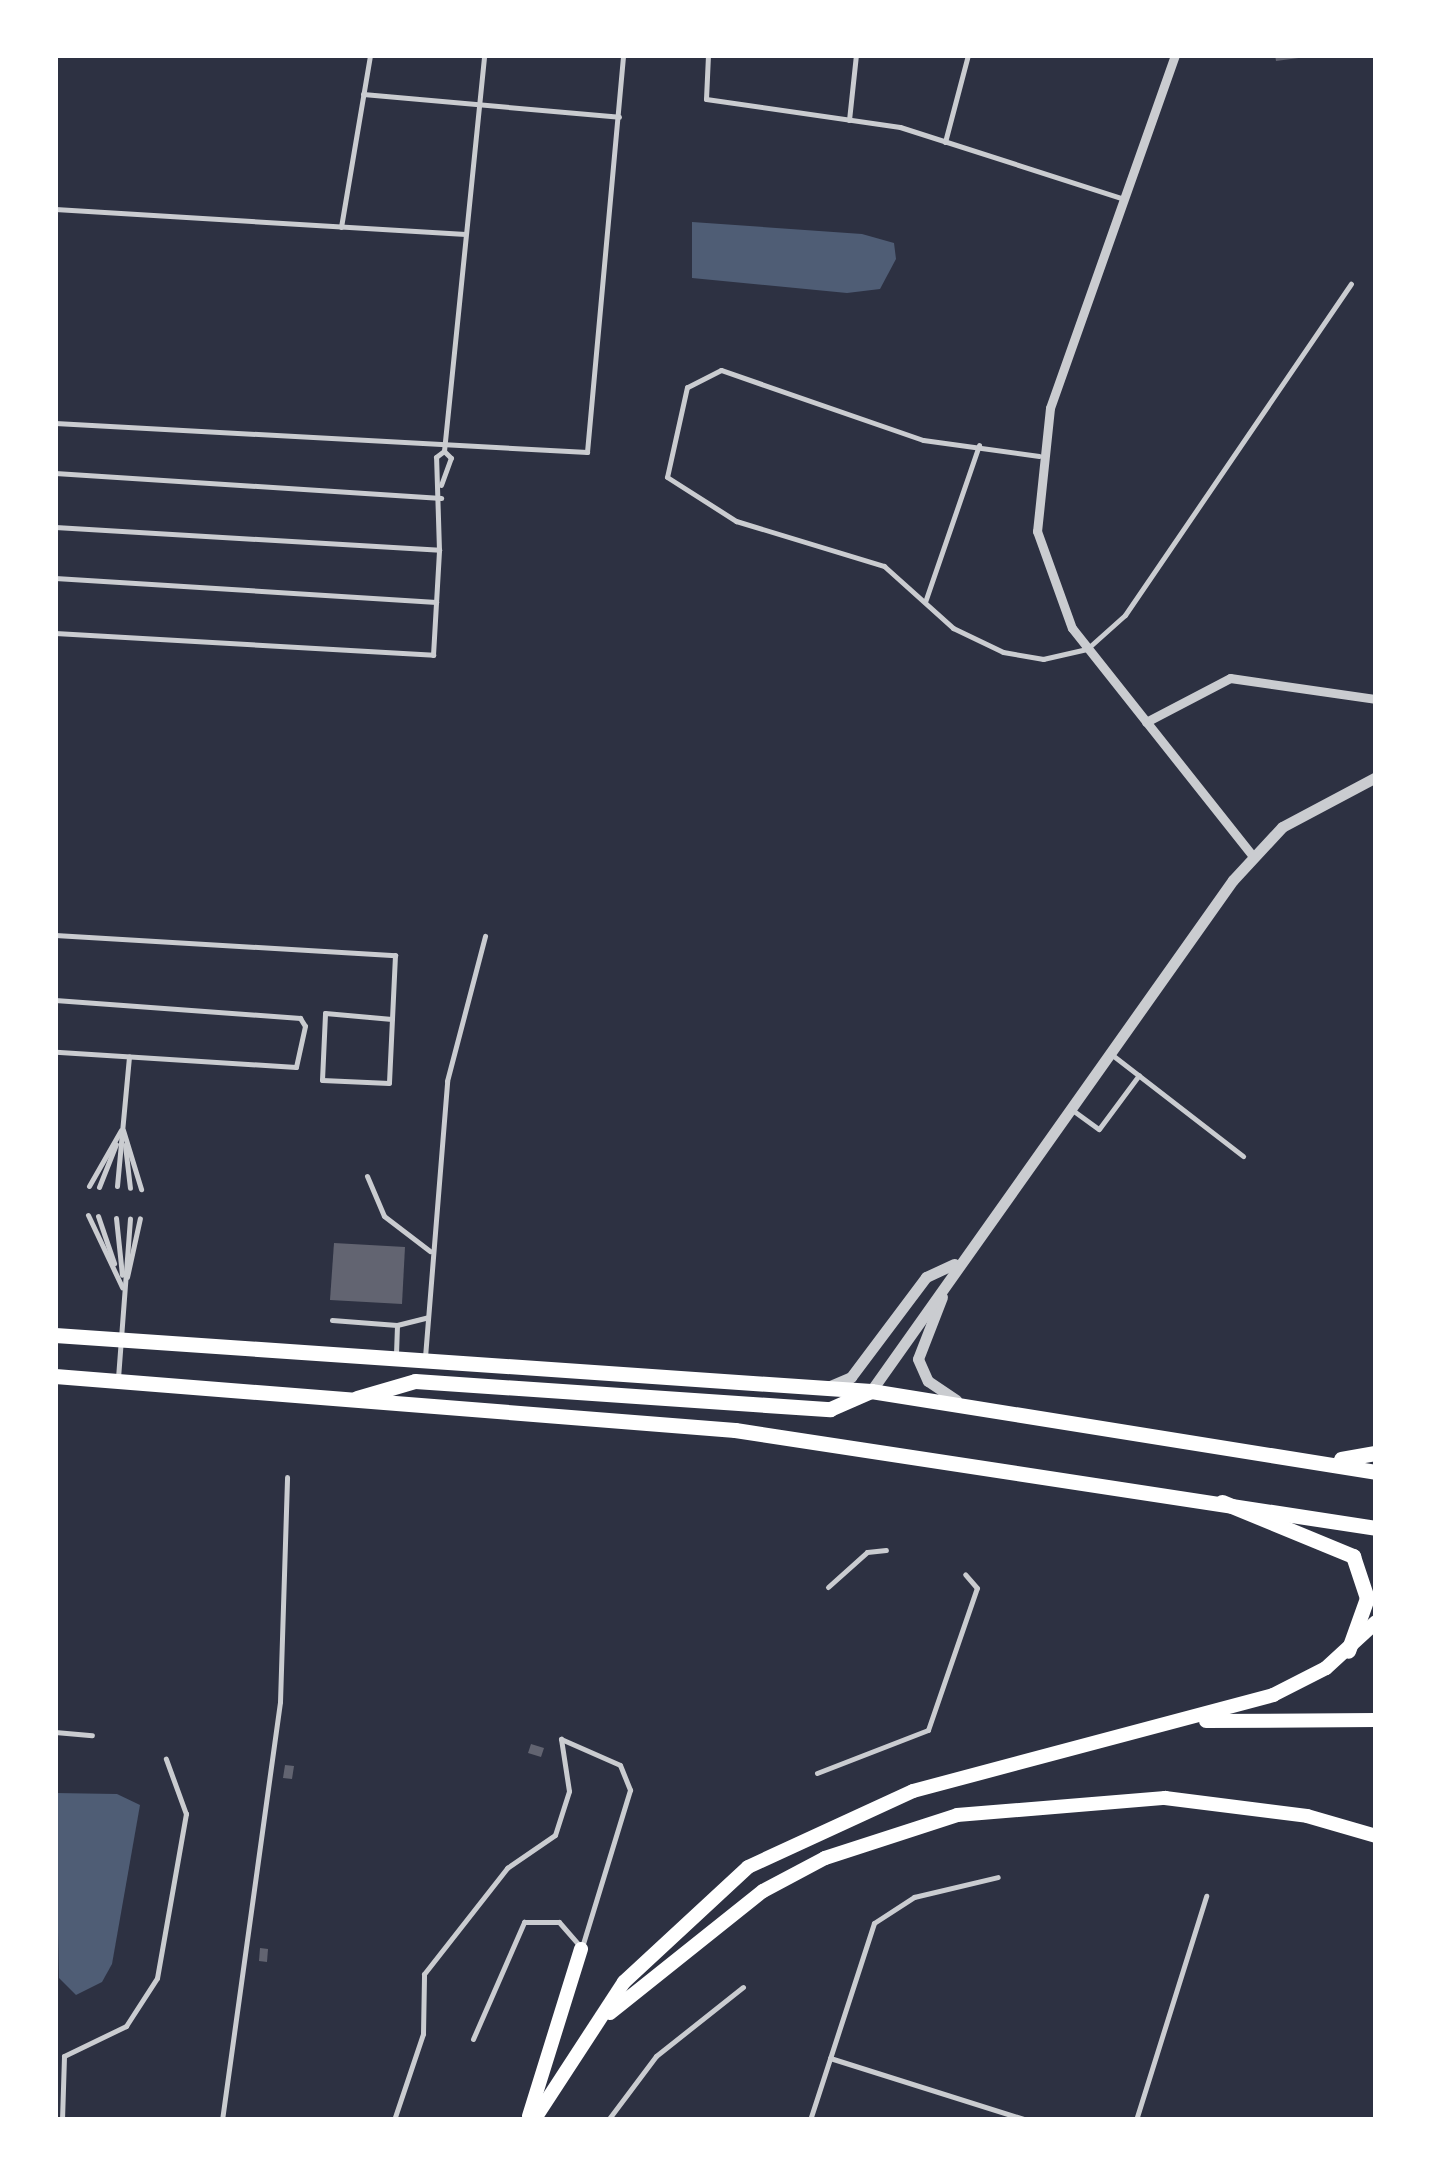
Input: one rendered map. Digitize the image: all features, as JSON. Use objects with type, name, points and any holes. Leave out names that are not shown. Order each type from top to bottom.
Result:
[{"type":"main road","points":[[55,1334],[871,1391],[965,1402],[1376,1472]]},
{"type":"main road","points":[[55,1376],[357,1398],[833,1441],[1220,1498],[1376,1528]]},
{"type":"main road","points":[[357,1398],[415,1381],[830,1409],[871,1391]]},
{"type":"main road","points":[[1313,1459],[1376,1454]]},
{"type":"main road","points":[[1220,1498],[1353,1556],[1368,1598],[1348,1651]]},
{"type":"main road","points":[[531,2120],[599,2023],[696,1909],[748,1867],[817,1831],[912,1791],[1180,1723],[1288,1689],[1348,1651],[1376,1622]]},
{"type":"main road","points":[[1180,1723],[1376,1720]]},
{"type":"main road","points":[[599,2023],[763,1891],[842,1852],[957,1815],[1164,1798],[1308,1816],[1376,1836]]},
{"type":"main road","points":[[531,2120],[581,1950]]},
{"type":"street","points":[[1175,55],[1039,456],[1043,563],[1088,649],[1253,856]]},
{"type":"street","points":[[1146,722],[1230,678],[1376,698]]},
{"type":"street","points":[[965,1402],[938,1392],[919,1362],[954,1264],[1253,856],[1294,820],[1370,789],[1376,777]]},
{"type":"street","points":[[820,1387],[852,1378],[926,1276],[954,1264]]},
{"type":"street","points":[[871,1391],[942,1290]]},
{"type":"lane","points":[[237,55],[261,55]]},
{"type":"lane","points":[[341,226],[370,55]]},
{"type":"lane","points":[[441,485],[450,468],[444,447],[484,55]]},
{"type":"lane","points":[[55,423],[588,452],[623,55]]},
{"type":"lane","points":[[708,55],[706,99],[849,120],[945,142],[1124,199]]},
{"type":"lane","points":[[849,120],[856,55]]},
{"type":"lane","points":[[945,142],[968,55]]},
{"type":"lane","points":[[363,94],[619,117]]},
{"type":"lane","points":[[55,209],[465,234]]},
{"type":"lane","points":[[1039,456],[923,440],[743,373],[704,373],[687,387],[667,458],[666,477],[682,494],[884,566],[925,602],[1003,652],[1043,658],[1088,649],[1125,615],[1352,284]]},
{"type":"lane","points":[[925,602],[979,446]]},
{"type":"lane","points":[[55,633],[433,654],[441,498],[436,456],[444,447]]},
{"type":"lane","points":[[55,474],[441,498]]},
{"type":"lane","points":[[55,528],[439,550]]},
{"type":"lane","points":[[55,578],[436,602]]},
{"type":"lane","points":[[55,935],[395,955],[392,1019],[389,1083],[322,1080],[325,1013],[392,1019]]},
{"type":"lane","points":[[425,1360],[447,1081],[485,936]]},
{"type":"lane","points":[[55,1000],[300,1018],[305,1026],[296,1067],[55,1052]]},
{"type":"lane","points":[[1109,1052],[1243,1156]]},
{"type":"lane","points":[[117,1186],[129,1056]]},
{"type":"lane","points":[[1068,1107],[1098,1130],[1139,1075]]},
{"type":"lane","points":[[89,1186],[122,1127]]},
{"type":"lane","points":[[99,1186],[122,1127]]},
{"type":"lane","points":[[122,1127],[130,1188]]},
{"type":"lane","points":[[122,1127],[141,1189]]},
{"type":"lane","points":[[367,1176],[384,1216],[431,1252]]},
{"type":"lane","points":[[88,1215],[124,1290]]},
{"type":"lane","points":[[98,1216],[124,1290]]},
{"type":"lane","points":[[116,1218],[124,1290]]},
{"type":"lane","points":[[118,1381],[130,1218]]},
{"type":"lane","points":[[124,1290],[140,1218]]},
{"type":"lane","points":[[332,1320],[397,1324],[428,1317]]},
{"type":"lane","points":[[395,1358],[397,1324]]},
{"type":"lane","points":[[222,2120],[280,1702],[287,1477]]},
{"type":"lane","points":[[828,1587],[866,1552],[886,1550]]},
{"type":"lane","points":[[817,1773],[928,1730],[977,1588],[965,1574]]},
{"type":"lane","points":[[55,1732],[92,1735]]},
{"type":"lane","points":[[394,2120],[423,2034],[424,1974],[506,1868],[555,1835],[569,1791],[561,1740],[620,1765],[630,1790],[581,1950]]},
{"type":"lane","points":[[62,2120],[64,2056],[126,2026],[157,1978],[186,1814],[166,1759]]},
{"type":"lane","points":[[810,2120],[867,1937],[886,1910],[998,1878]]},
{"type":"lane","points":[[1136,2120],[1206,1896]]},
{"type":"lane","points":[[473,2039],[524,1922],[559,1922],[581,1950]]},
{"type":"lane","points":[[608,2120],[656,2056],[743,1987]]},
{"type":"lane","points":[[830,2058],[1027,2120]]},
{"type":"water","points":[[692,222],[862,234],[894,243],[896,259],[880,289],[847,293],[692,278]]},
{"type":"water","points":[[55,1793],[117,1794],[140,1805],[112,1964],[102,1982],[76,1995],[59,1978]]},
{"type":"building","points":[[1275,55],[1305,55],[1306,57],[1276,61]]},
{"type":"building","points":[[334,1243],[405,1247],[402,1304],[330,1300]]},
{"type":"building","points":[[531,1744],[544,1748],[541,1757],[528,1753]]},
{"type":"building","points":[[285,1765],[294,1766],[292,1779],[283,1778]]},
{"type":"building","points":[[260,1948],[268,1949],[267,1962],[259,1961]]}]
